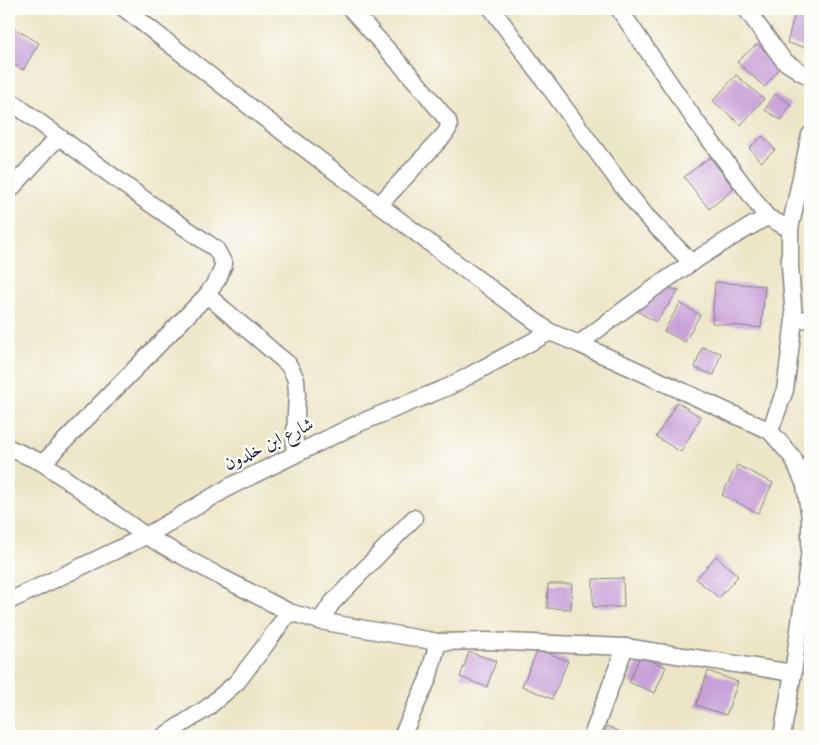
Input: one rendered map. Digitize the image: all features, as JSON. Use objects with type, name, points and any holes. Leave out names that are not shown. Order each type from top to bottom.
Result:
[{"type":"street","points":[[125,9],[263,117],[550,332],[770,431],[793,458],[805,485],[810,518],[808,573],[782,736]]},
{"type":"street","points":[[351,9],[419,85],[448,121],[449,128],[445,134],[380,204]]},
{"type":"street","points":[[492,9],[622,186],[646,216],[691,262]]},
{"type":"street","points":[[619,9],[695,120],[767,217],[790,229]]},
{"type":"street","points":[[746,9],[784,61],[810,76]]},
{"type":"street","points":[[9,100],[145,200],[216,248],[224,264],[219,277],[206,295],[43,463]]},
{"type":"street","points":[[770,431],[785,390],[802,319],[790,266],[790,229],[810,135]]},
{"type":"street","points":[[9,191],[58,137]]},
{"type":"street","points":[[579,344],[691,262],[730,237],[767,217]]},
{"type":"street","points":[[206,295],[288,364],[293,373],[296,380],[297,394],[294,455]]},
{"type":"street","name":"شارع ابن خلدون","points":[[9,601],[146,536],[231,486],[357,424],[448,387],[550,332]]},
{"type":"street","points":[[9,448],[43,463],[146,536],[289,612],[320,621],[438,642],[495,642],[625,647],[793,673]]},
{"type":"street","points":[[320,621],[332,604],[414,518]]},
{"type":"street","points":[[164,736],[207,708],[237,682],[289,612]]},
{"type":"street","points":[[402,736],[428,680],[438,642]]},
{"type":"street","points":[[592,736],[625,647]]},
{"type":"building","points":[[796,9],[810,12],[810,23],[804,47],[787,43]]},
{"type":"building","points":[[9,25],[39,43],[23,70],[9,61]]},
{"type":"building","points":[[757,44],[782,65],[765,87],[737,62]]},
{"type":"building","points":[[736,75],[764,99],[741,125],[713,101]]},
{"type":"building","points":[[775,94],[791,104],[781,120],[765,110]]},
{"type":"building","points":[[763,136],[775,150],[761,162],[749,148]]},
{"type":"building","points":[[710,157],[734,189],[709,209],[684,177]]},
{"type":"building","points":[[715,282],[765,286],[761,328],[712,323]]},
{"type":"building","points":[[666,288],[679,290],[656,322],[637,311]]},
{"type":"building","points":[[680,303],[700,315],[685,342],[664,331]]},
{"type":"building","points":[[702,347],[721,353],[714,375],[695,368]]},
{"type":"building","points":[[677,402],[701,417],[681,452],[656,437]]},
{"type":"building","points":[[737,465],[773,483],[758,513],[722,495]]},
{"type":"building","points":[[716,556],[738,576],[719,598],[696,579]]},
{"type":"building","points":[[623,578],[624,607],[593,607],[593,579]]},
{"type":"building","points":[[548,584],[572,584],[571,609],[547,608]]},
{"type":"building","points":[[538,649],[568,661],[552,699],[522,686]]},
{"type":"building","points":[[469,652],[496,661],[487,687],[460,677]]},
{"type":"building","points":[[640,656],[666,667],[655,693],[629,682]]},
{"type":"building","points":[[708,671],[738,682],[726,715],[696,705]]},
{"type":"building","points":[[810,719],[810,736],[801,736]]},
{"type":"building","points":[[607,726],[630,736],[603,736]]}]
